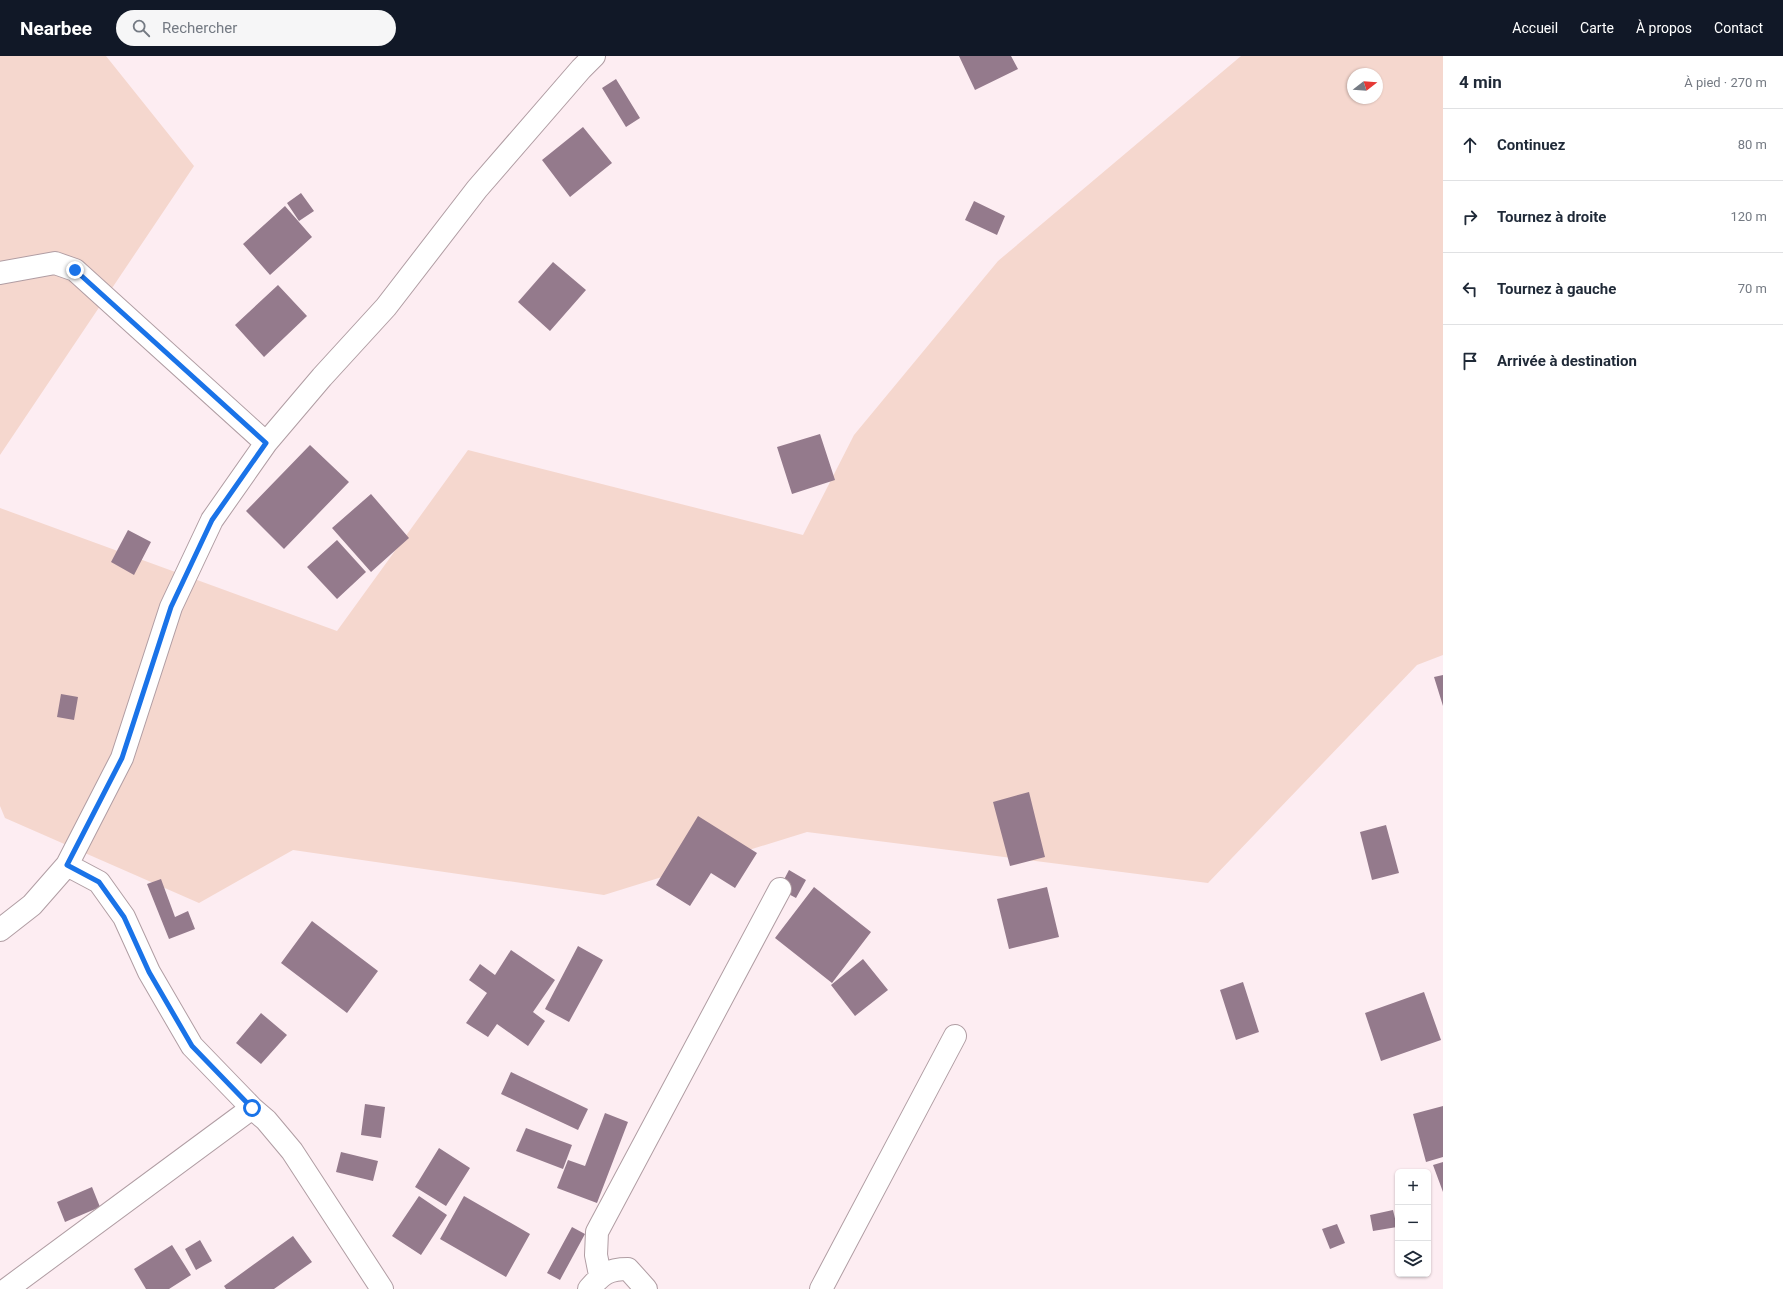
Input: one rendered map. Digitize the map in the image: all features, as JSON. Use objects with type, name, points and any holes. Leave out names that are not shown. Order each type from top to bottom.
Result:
[{"type":"street","points":[[0,930],[32,905],[67,865],[122,758],[171,607],[212,520],[266,443],[322,377],[386,307],[477,189],[580,69],[594,56]]},
{"type":"street","points":[[0,273],[55,263],[75,270],[266,443]]},
{"type":"street","points":[[67,865],[99,882],[124,917],[149,972],[192,1046],[252,1108],[266,1120],[292,1152],[382,1289]]},
{"type":"street","points":[[595,1282],[597,1232],[780,889]]},
{"type":"street","points":[[821,1289],[955,1036]]},
{"type":"street","points":[[7,1289],[252,1108]]},
{"type":"street","points":[[595,1282],[615,1269],[628,1270],[646,1289]]},
{"type":"shaded area","points":[[0,56],[106,56],[194,166],[0,455]]},
{"type":"shaded area","points":[[1241,56],[1443,56],[1443,655],[1417,665],[1208,883],[807,832],[604,895],[293,850],[199,903],[5,818],[0,806],[0,508],[337,631],[468,450],[803,535],[854,435],[998,261]]},
{"type":"building","points":[[959,56],[1011,56],[1018,69],[975,90]]},
{"type":"building","points":[[616,79],[640,118],[626,127],[602,88]]},
{"type":"building","points":[[583,127],[612,163],[570,197],[542,160]]},
{"type":"building","points":[[301,193],[314,211],[299,221],[287,203]]},
{"type":"building","points":[[974,201],[1005,216],[997,235],[965,220]]},
{"type":"building","points":[[285,206],[312,237],[270,275],[243,244]]},
{"type":"building","points":[[553,262],[586,290],[550,331],[518,302]]},
{"type":"building","points":[[278,285],[307,316],[264,357],[235,325]]},
{"type":"building","points":[[820,434],[835,480],[792,494],[777,447]]},
{"type":"building","points":[[310,445],[349,482],[284,549],[246,511]]},
{"type":"building","points":[[371,494],[409,538],[371,572],[332,528]]},
{"type":"building","points":[[128,530],[151,542],[134,575],[111,562]]},
{"type":"building","points":[[337,540],[366,572],[337,599],[307,567]]},
{"type":"building","points":[[1443,675],[1443,706],[1434,677]]},
{"type":"building","points":[[61,694],[78,697],[74,720],[57,717]]},
{"type":"building","points":[[1029,792],[1045,857],[1010,866],[993,802]]},
{"type":"building","points":[[698,816],[757,853],[735,888],[711,873],[690,906],[656,885]]},
{"type":"building","points":[[1386,825],[1399,873],[1372,880],[1360,832]]},
{"type":"building","points":[[789,870],[806,880],[796,898],[779,889]]},
{"type":"building","points":[[161,879],[175,917],[188,911],[195,929],[169,939],[147,884]]},
{"type":"building","points":[[814,887],[871,932],[832,983],[775,938]]},
{"type":"building","points":[[1047,887],[1059,937],[1009,949],[997,899]]},
{"type":"building","points":[[312,921],[378,971],[347,1013],[281,963]]},
{"type":"building","points":[[578,946],[603,960],[569,1022],[545,1009]]},
{"type":"building","points":[[511,950],[555,980],[533,1012],[545,1021],[528,1046],[497,1024],[488,1037],[466,1023],[487,993],[469,980],[480,964],[495,975]]},
{"type":"building","points":[[863,959],[888,990],[855,1016],[831,985]]},
{"type":"building","points":[[1243,982],[1259,1032],[1236,1040],[1220,990]]},
{"type":"building","points":[[1424,992],[1441,1040],[1381,1061],[1365,1013]]},
{"type":"building","points":[[261,1013],[287,1035],[261,1064],[236,1043]]},
{"type":"building","points":[[511,1072],[588,1109],[578,1130],[501,1094]]},
{"type":"building","points":[[365,1104],[385,1107],[381,1138],[361,1135]]},
{"type":"building","points":[[1443,1106],[1443,1157],[1426,1162],[1413,1114]]},
{"type":"building","points":[[605,1113],[628,1122],[597,1203],[557,1188],[568,1160],[585,1166]]},
{"type":"building","points":[[526,1128],[572,1145],[563,1169],[516,1151]]},
{"type":"building","points":[[439,1148],[470,1168],[446,1206],[415,1187]]},
{"type":"building","points":[[341,1152],[378,1161],[373,1181],[336,1172]]},
{"type":"building","points":[[1443,1162],[1443,1192],[1433,1165]]},
{"type":"building","points":[[92,1187],[100,1207],[65,1222],[57,1202]]},
{"type":"building","points":[[419,1196],[447,1215],[421,1255],[392,1236]]},
{"type":"building","points":[[464,1196],[530,1234],[506,1277],[440,1239]]},
{"type":"building","points":[[1393,1210],[1395,1227],[1373,1231],[1370,1215]]},
{"type":"building","points":[[1337,1224],[1345,1243],[1330,1249],[1322,1229]]},
{"type":"building","points":[[572,1227],[585,1234],[560,1280],[547,1273]]},
{"type":"building","points":[[293,1236],[312,1262],[274,1289],[226,1289],[224,1286]]},
{"type":"building","points":[[200,1240],[212,1261],[196,1270],[185,1249]]},
{"type":"building","points":[[172,1245],[191,1275],[169,1289],[146,1289],[134,1269]]},
{"type":"route","points":[[75,270],[266,443],[212,520],[171,607],[122,758],[67,865],[99,882],[124,917],[149,972],[192,1046],[252,1108]]}]
